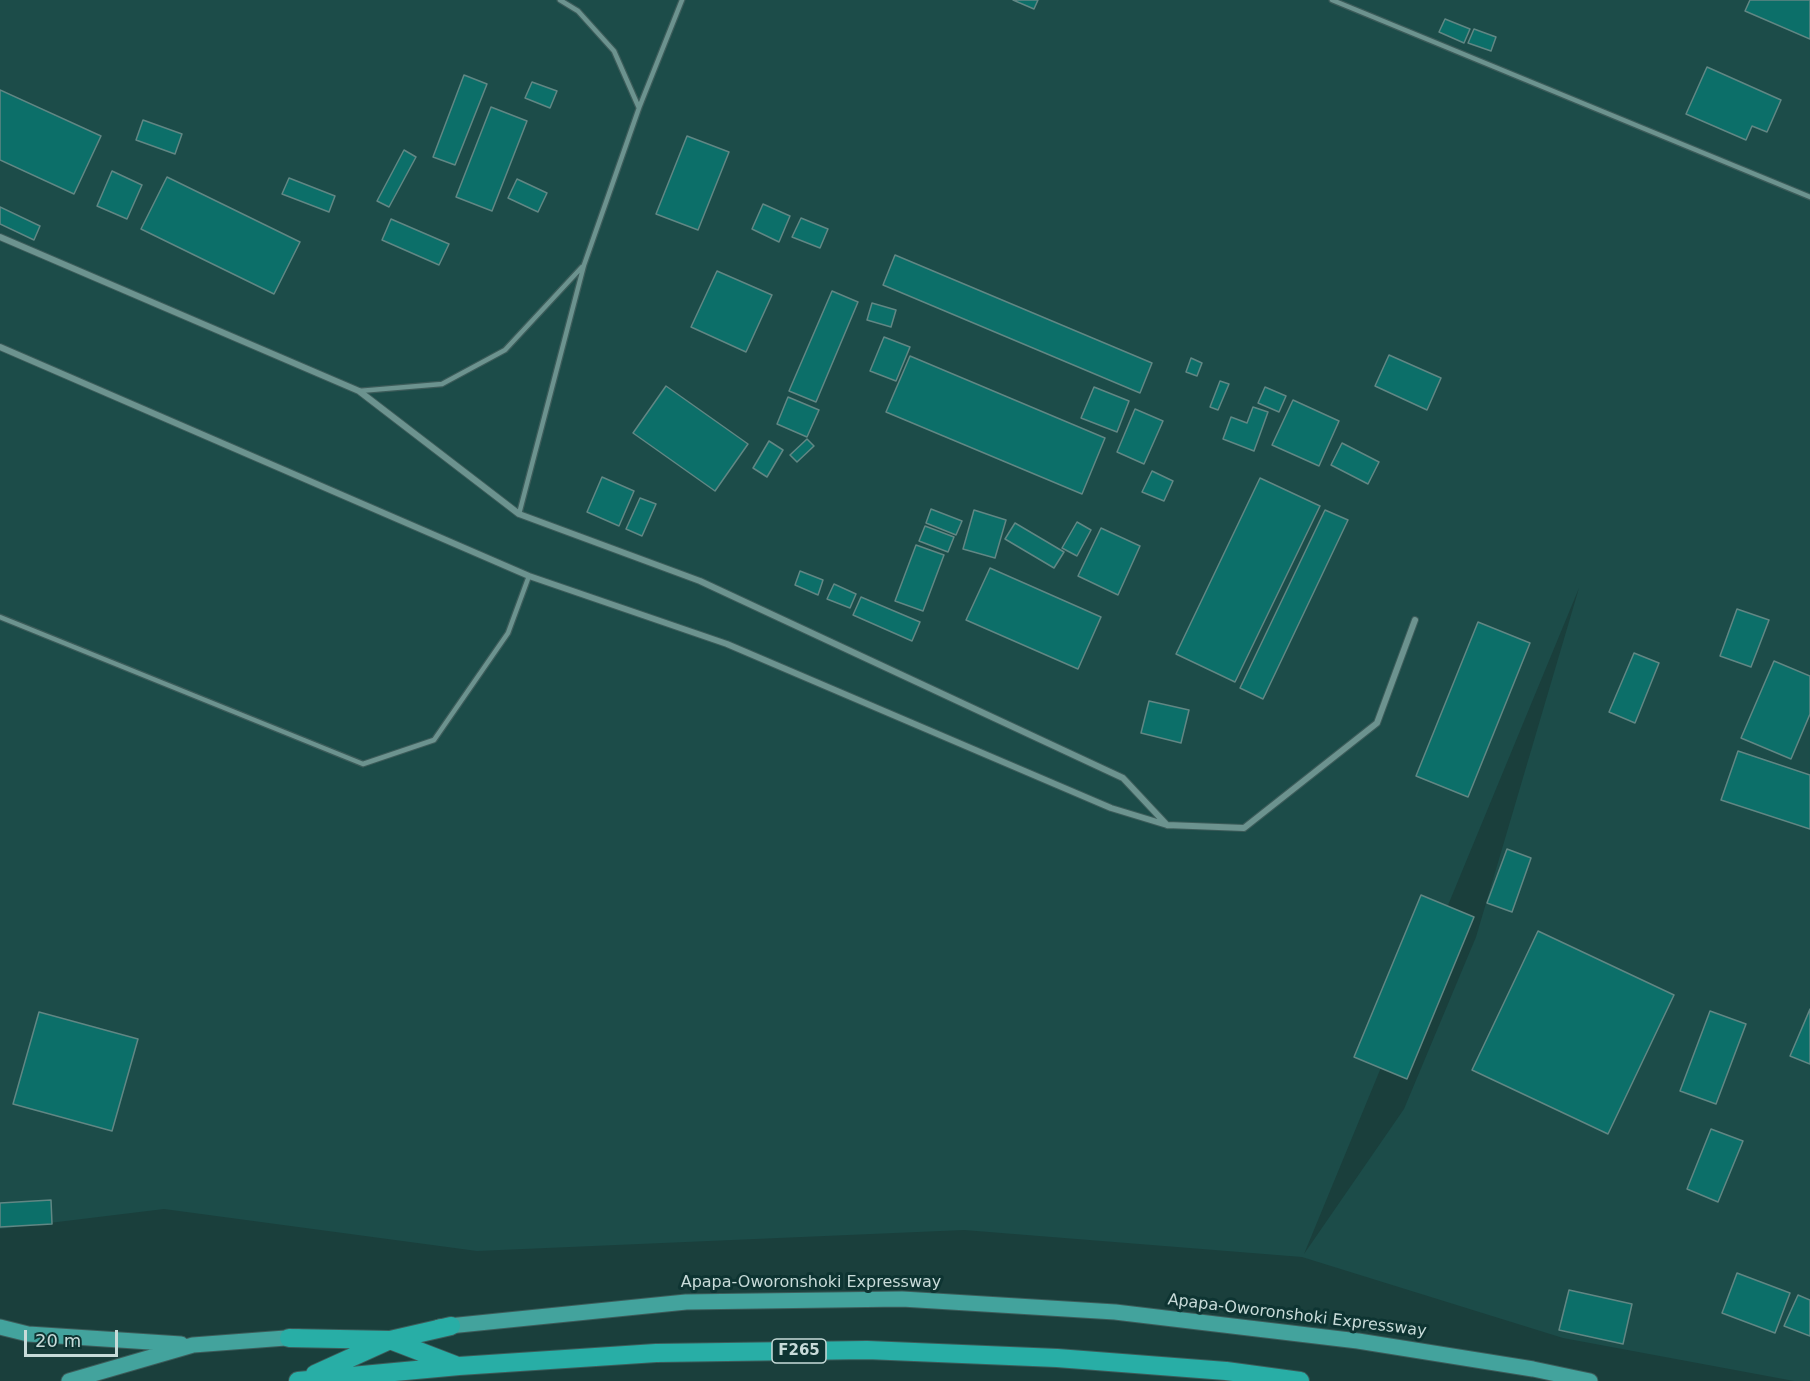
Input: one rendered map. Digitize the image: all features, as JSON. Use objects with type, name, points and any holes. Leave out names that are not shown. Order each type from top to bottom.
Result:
[{"type":"highway","points":[[299,1381],[390,1340],[451,1326]]},
{"type":"highway","points":[[290,1338],[390,1340],[459,1366]]},
{"type":"highway","name":"F265","points":[[299,1381],[459,1366],[656,1353],[867,1350],[1057,1358],[1226,1371],[1300,1381]]},
{"type":"main road","name":"Apapa-Oworonshoki Expressway","points":[[69,1381],[193,1345],[451,1326],[686,1302],[902,1299],[1115,1312],[1358,1341],[1533,1368],[1590,1381]]},
{"type":"main road","points":[[0,1327],[28,1334],[193,1345]]},
{"type":"street","points":[[0,237],[359,391],[519,514],[700,581],[1123,778],[1167,825]]},
{"type":"street","points":[[0,347],[529,576],[728,644],[1111,808],[1167,825],[1244,828],[1377,723],[1415,620]]},
{"type":"lane","points":[[560,0],[578,11],[614,51],[639,108]]},
{"type":"lane","points":[[519,514],[584,265],[639,108],[682,0]]},
{"type":"lane","points":[[1332,0],[1810,198]]},
{"type":"lane","points":[[359,391],[442,384],[505,350],[584,265]]},
{"type":"lane","points":[[0,617],[363,764],[434,740],[508,633],[529,576]]},
{"type":"shaded area","points":[[0,0],[1810,0],[1810,1381],[1794,1381],[1563,1338],[1302,1257],[964,1230],[477,1251],[164,1209],[0,1229]],"holes":[[[1579,588],[1476,937],[1404,1109],[1304,1254]]]},
{"type":"building","points":[[1013,0],[1038,0],[1034,9]]},
{"type":"building","points":[[1750,0],[1810,0],[1810,39],[1745,11]]},
{"type":"building","points":[[1445,19],[1470,29],[1464,43],[1439,32]]},
{"type":"building","points":[[1474,29],[1496,37],[1491,51],[1468,43]]},
{"type":"building","points":[[1707,67],[1781,100],[1767,132],[1752,126],[1746,140],[1686,114]]},
{"type":"building","points":[[464,75],[487,84],[455,165],[433,157]]},
{"type":"building","points":[[532,82],[557,91],[550,108],[525,98]]},
{"type":"building","points":[[0,90],[101,136],[74,194],[0,160]]},
{"type":"building","points":[[491,107],[527,121],[492,211],[456,197]]},
{"type":"building","points":[[143,120],[182,134],[175,154],[136,140]]},
{"type":"building","points":[[687,136],[729,152],[698,230],[656,214]]},
{"type":"building","points":[[404,150],[416,157],[389,207],[377,201]]},
{"type":"building","points":[[112,171],[142,185],[127,219],[97,206]]},
{"type":"building","points":[[167,177],[300,242],[274,294],[141,229]]},
{"type":"building","points":[[289,178],[335,196],[329,212],[282,194]]},
{"type":"building","points":[[517,179],[547,193],[538,212],[508,198]]},
{"type":"building","points":[[763,204],[790,216],[779,242],[752,229]]},
{"type":"building","points":[[0,207],[40,226],[34,240],[0,224]]},
{"type":"building","points":[[801,218],[828,229],[820,248],[792,237]]},
{"type":"building","points":[[391,219],[449,244],[439,265],[382,240]]},
{"type":"building","points":[[895,255],[1152,363],[1140,393],[883,285]]},
{"type":"building","points":[[717,271],[772,295],[746,352],[691,327]]},
{"type":"building","points":[[832,291],[858,302],[816,402],[789,391]]},
{"type":"building","points":[[872,303],[896,310],[891,327],[867,320]]},
{"type":"building","points":[[884,337],[910,347],[896,381],[870,371]]},
{"type":"building","points":[[1389,355],[1441,378],[1427,410],[1375,386]]},
{"type":"building","points":[[910,356],[1105,438],[1082,494],[886,412]]},
{"type":"building","points":[[1191,358],[1202,363],[1197,376],[1186,372]]},
{"type":"building","points":[[1220,381],[1229,384],[1218,410],[1210,407]]},
{"type":"building","points":[[666,386],[748,444],[715,491],[633,433]]},
{"type":"building","points":[[1094,387],[1129,401],[1117,432],[1081,418]]},
{"type":"building","points":[[1265,387],[1286,396],[1279,412],[1258,403]]},
{"type":"building","points":[[788,397],[819,410],[807,437],[777,424]]},
{"type":"building","points":[[1293,400],[1339,421],[1319,466],[1272,445]]},
{"type":"building","points":[[1253,407],[1268,412],[1254,451],[1223,439],[1231,417],[1247,423]]},
{"type":"building","points":[[1135,409],[1163,421],[1144,464],[1117,452]]},
{"type":"building","points":[[807,439],[814,446],[797,462],[790,455]]},
{"type":"building","points":[[769,441],[783,450],[767,477],[753,468]]},
{"type":"building","points":[[1342,443],[1379,462],[1368,484],[1331,465]]},
{"type":"building","points":[[1152,471],[1173,481],[1164,501],[1142,492]]},
{"type":"building","points":[[602,477],[634,491],[619,526],[587,512]]},
{"type":"building","points":[[1260,478],[1320,506],[1235,682],[1176,654]]},
{"type":"building","points":[[640,498],[656,504],[642,536],[626,529]]},
{"type":"building","points":[[931,509],[962,521],[956,535],[926,523]]},
{"type":"building","points":[[974,510],[1006,520],[995,558],[963,549]]},
{"type":"building","points":[[1325,510],[1348,520],[1263,699],[1240,688]]},
{"type":"building","points":[[1077,522],[1091,530],[1077,556],[1062,548]]},
{"type":"building","points":[[1015,523],[1064,552],[1054,568],[1005,539]]},
{"type":"building","points":[[925,526],[954,537],[948,552],[919,541]]},
{"type":"building","points":[[1101,528],[1140,546],[1118,595],[1078,576]]},
{"type":"building","points":[[916,545],[944,555],[923,611],[895,601]]},
{"type":"building","points":[[990,568],[1101,617],[1078,669],[966,620]]},
{"type":"building","points":[[800,571],[823,580],[818,595],[795,585]]},
{"type":"building","points":[[834,584],[856,594],[850,608],[827,599]]},
{"type":"building","points":[[861,597],[920,622],[912,641],[853,615]]},
{"type":"building","points":[[1737,609],[1769,620],[1751,667],[1720,656]]},
{"type":"building","points":[[1478,622],[1530,643],[1468,797],[1416,776]]},
{"type":"building","points":[[1634,653],[1659,663],[1635,723],[1609,712]]},
{"type":"building","points":[[1774,661],[1810,676],[1810,714],[1791,759],[1741,738]]},
{"type":"building","points":[[1149,701],[1189,710],[1181,743],[1141,733]]},
{"type":"building","points":[[1738,751],[1810,775],[1810,829],[1721,800]]},
{"type":"building","points":[[1507,849],[1531,858],[1512,912],[1487,903]]},
{"type":"building","points":[[1421,895],[1474,917],[1407,1079],[1354,1057]]},
{"type":"building","points":[[1538,931],[1674,995],[1608,1134],[1472,1070]]},
{"type":"building","points":[[1810,1009],[1810,1064],[1790,1056]]},
{"type":"building","points":[[1710,1011],[1746,1024],[1716,1104],[1680,1091]]},
{"type":"building","points":[[39,1012],[138,1039],[112,1131],[13,1104]]},
{"type":"building","points":[[1711,1129],[1743,1141],[1718,1202],[1687,1189]]},
{"type":"building","points":[[51,1200],[52,1224],[0,1227],[0,1203]]},
{"type":"building","points":[[1737,1273],[1790,1293],[1775,1333],[1722,1313]]},
{"type":"building","points":[[1569,1290],[1632,1304],[1623,1344],[1559,1330]]},
{"type":"building","points":[[1798,1295],[1810,1300],[1810,1336],[1784,1326]]}]
